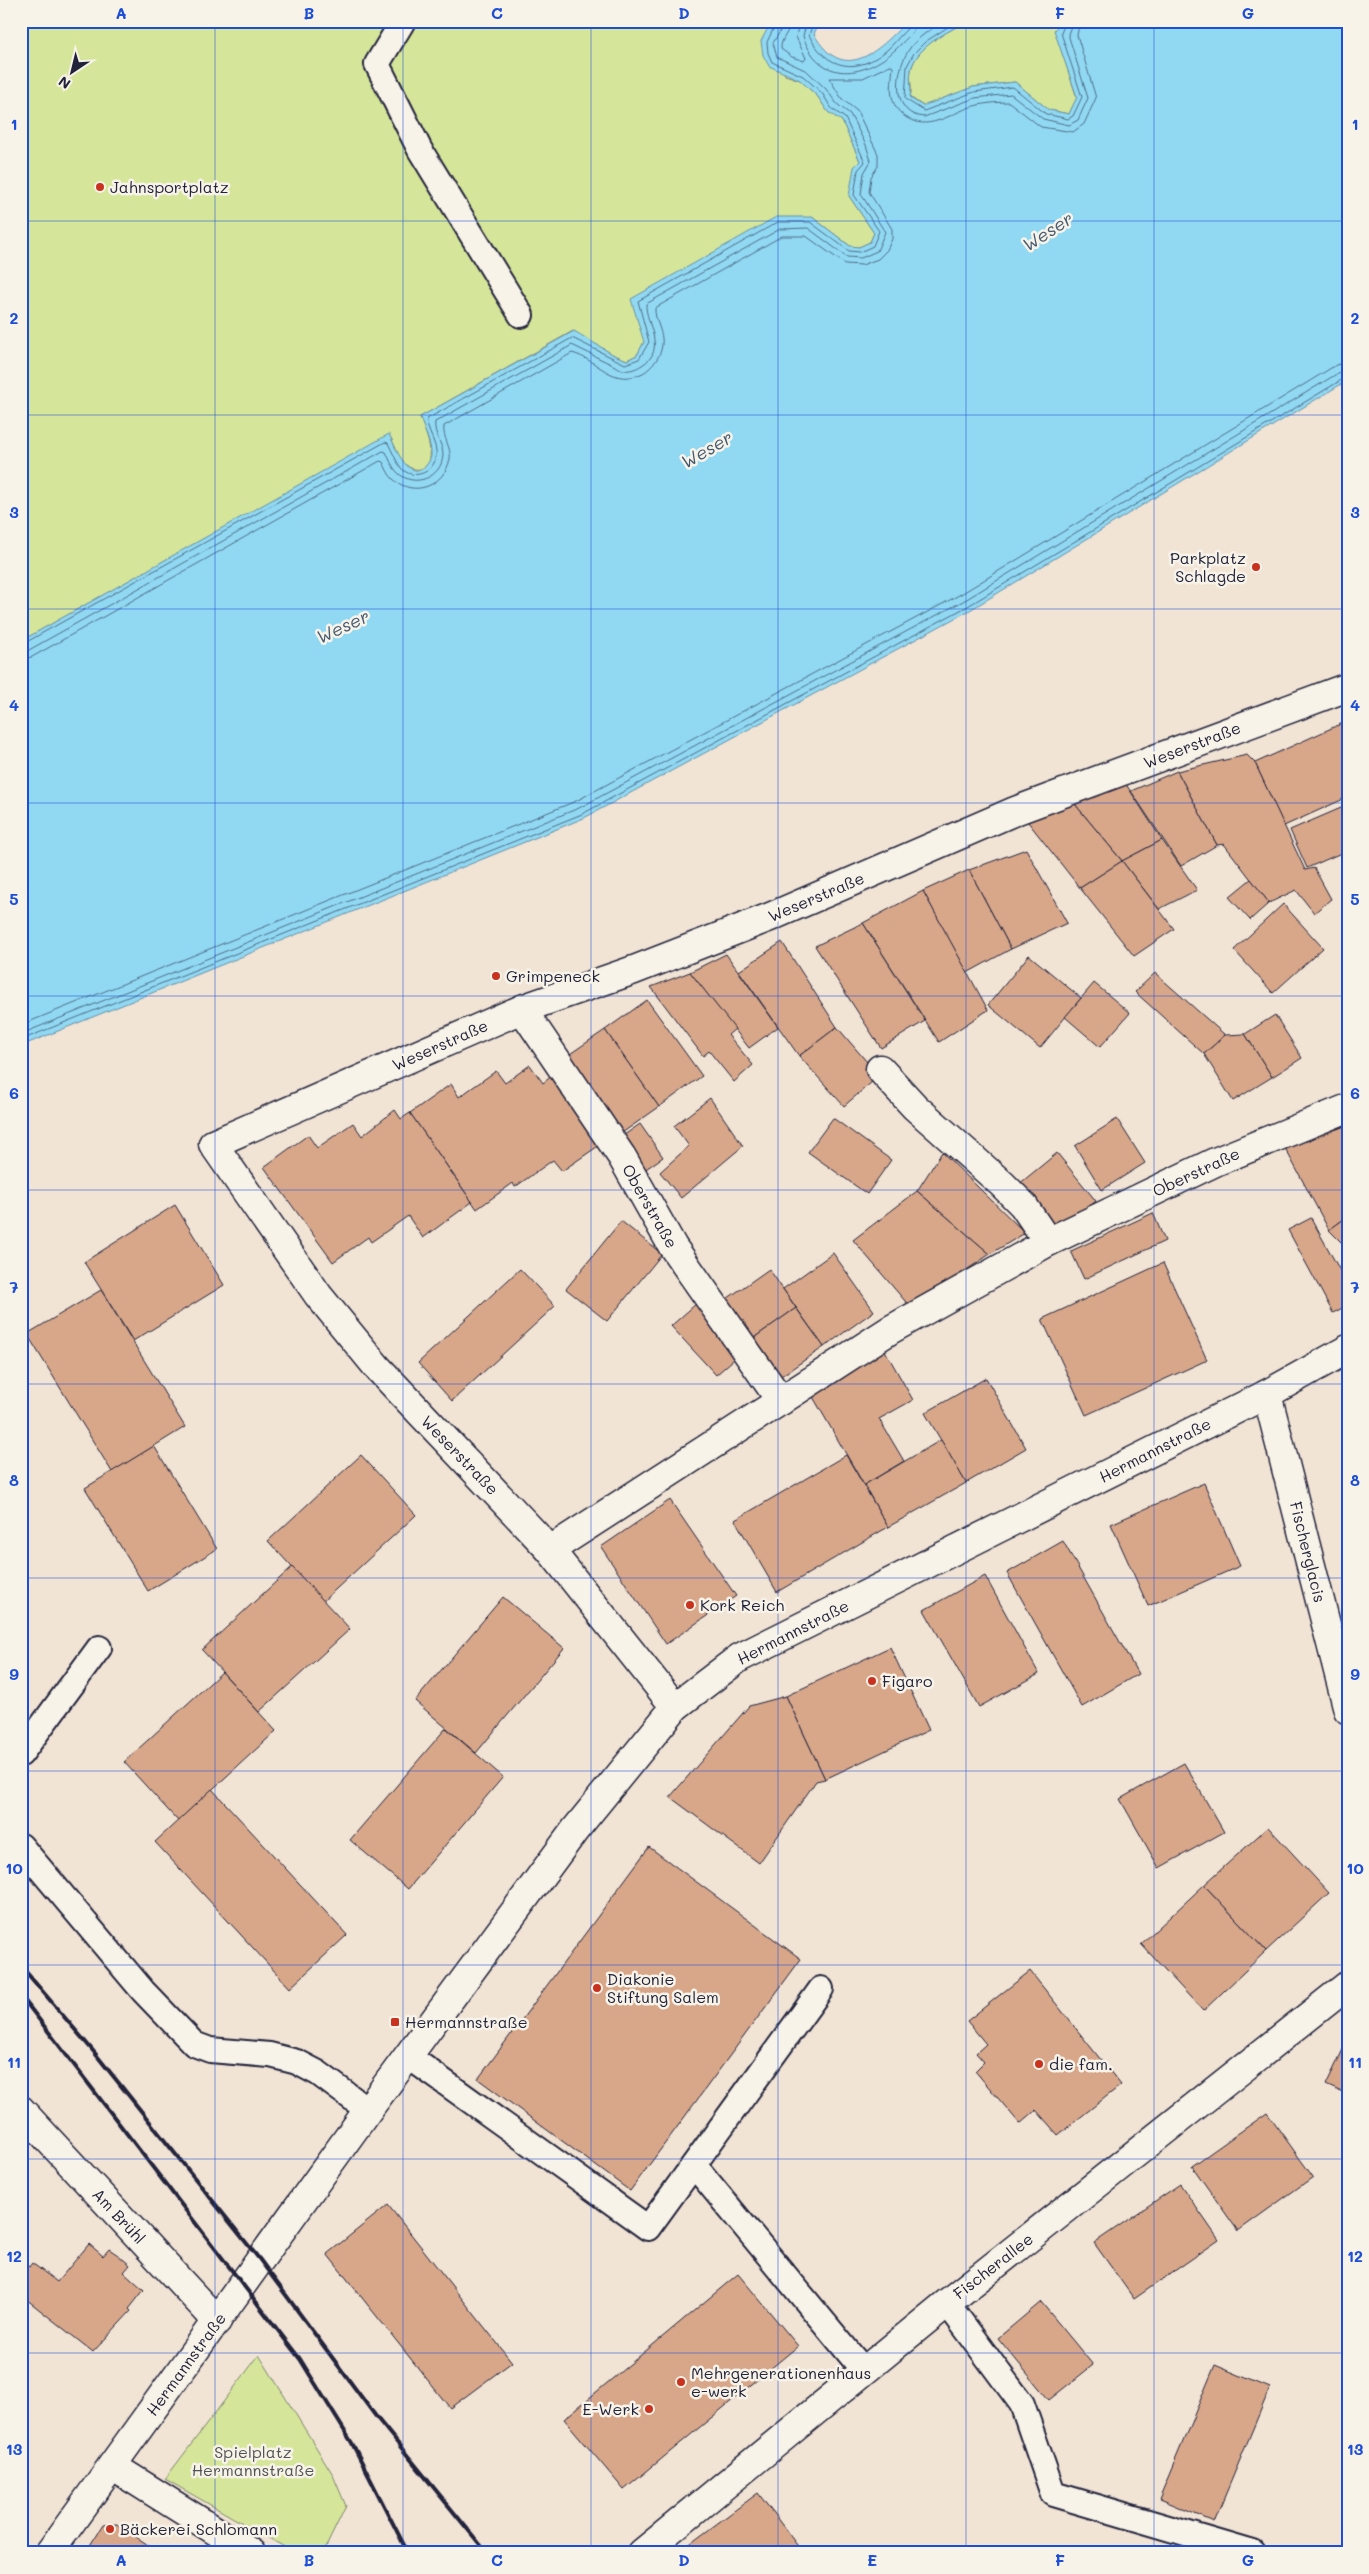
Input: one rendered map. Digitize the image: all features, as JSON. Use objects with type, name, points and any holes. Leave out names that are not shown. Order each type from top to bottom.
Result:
[{"type":"street","name":"Weserstraße","points":[[675,1707],[550,1550],[377,1368],[318,1294],[213,1144],[522,1009],[634,970],[761,921],[1015,811],[1348,687]]},
{"type":"street","name":"Oberstraße","points":[[522,1009],[622,1157],[673,1247],[781,1401]]},
{"type":"street","points":[[880,1069],[915,1107],[1023,1205],[1048,1242]]},
{"type":"street","name":"Oberstraße","points":[[550,1550],[890,1330],[1048,1242],[1215,1162],[1348,1108]]},
{"type":"street","name":"Hermannstraße","points":[[49,2553],[368,2110],[575,1830],[675,1707],[739,1658],[1267,1394],[1348,1349]]},
{"type":"street","name":"Fischerglacis","points":[[1267,1394],[1348,1710]]},
{"type":"street","name":"Fischerallee","points":[[642,2553],[947,2303],[1348,1984]]},
{"type":"street","name":"Am Brühl","points":[[21,2110],[217,2321]]},
{"type":"street","points":[[112,2466],[251,2553]]},
{"type":"lane","points":[[403,21],[377,64],[420,150],[521,315]]},
{"type":"lane","points":[[21,1754],[99,1648]]},
{"type":"lane","points":[[21,1846],[143,1991],[194,2044],[210,2050],[270,2055],[297,2062],[318,2073],[368,2110]]},
{"type":"lane","points":[[408,2056],[648,2228],[821,1990]]},
{"type":"lane","points":[[694,2165],[864,2371]]},
{"type":"lane","points":[[947,2303],[1022,2404],[1053,2494],[1253,2553]]},
{"type":"green space","points":[[21,21],[775,21],[769,26],[785,75],[800,80],[818,97],[828,112],[842,121],[860,161],[849,196],[874,233],[870,242],[859,247],[850,246],[812,217],[644,342],[637,355],[627,360],[614,355],[573,331],[420,417],[430,454],[426,466],[417,469],[406,465],[389,435],[21,641]]},
{"type":"green space","points":[[967,21],[1063,21],[1055,31],[1077,98],[1069,114],[1049,110],[1015,82],[973,87],[923,106],[910,97],[911,70],[919,54],[942,35]]},
{"type":"green space","name":"Spielplatz Hermannstraße","points":[[259,2355],[332,2473],[346,2506],[323,2553],[295,2553],[165,2479]]},
{"type":"water","name":"Weser","points":[[775,21],[820,21],[814,34],[825,49],[837,58],[849,60],[860,58],[872,52],[896,33],[907,21],[967,21],[942,35],[919,54],[911,70],[910,98],[923,106],[973,87],[1015,82],[1049,110],[1069,114],[1077,97],[1054,30],[1063,21],[1348,21],[1348,380],[970,610],[584,818],[21,1046],[21,641],[389,434],[402,460],[407,465],[412,469],[424,468],[428,464],[431,451],[420,417],[574,331],[614,355],[627,360],[637,355],[644,342],[631,299],[776,217],[812,217],[850,246],[859,247],[870,242],[874,233],[849,196],[854,167],[860,161],[842,121],[828,112],[818,97],[800,80],[769,66],[763,55],[761,41],[769,26]]},
{"type":"building","points":[[1347,721],[1348,797],[1284,826],[1255,763]]},
{"type":"building","points":[[1247,755],[1255,763],[1305,870],[1314,868],[1331,899],[1314,913],[1296,890],[1269,903],[1224,844],[1217,845],[1177,771]]},
{"type":"building","points":[[1177,771],[1217,845],[1181,866],[1131,791]]},
{"type":"building","points":[[1120,775],[1162,840],[1122,861],[1069,797]]},
{"type":"building","points":[[1069,797],[1122,861],[1080,888],[1028,822]]},
{"type":"building","points":[[1348,805],[1348,850],[1307,868],[1290,830]]},
{"type":"building","points":[[1162,840],[1197,890],[1159,909],[1122,861]]},
{"type":"building","points":[[1026,849],[1067,923],[1011,949],[969,870]]},
{"type":"building","points":[[1122,861],[1174,929],[1134,956],[1080,888]]},
{"type":"building","points":[[969,870],[1011,949],[967,973],[923,891]]},
{"type":"building","points":[[1251,879],[1269,903],[1250,920],[1229,897]]},
{"type":"building","points":[[923,891],[988,1010],[939,1042],[863,923]]},
{"type":"building","points":[[1283,904],[1323,948],[1273,993],[1234,950]]},
{"type":"building","points":[[863,923],[925,1021],[881,1048],[815,946]]},
{"type":"building","points":[[782,942],[837,1027],[799,1056],[739,971]]},
{"type":"building","points":[[726,954],[778,1027],[749,1048],[690,972]]},
{"type":"building","points":[[1029,955],[1081,998],[1040,1048],[988,1005]]},
{"type":"building","points":[[690,972],[735,1029],[728,1035],[753,1065],[734,1082],[709,1051],[703,1056],[651,987]]},
{"type":"building","points":[[1155,973],[1225,1035],[1204,1054],[1135,992]]},
{"type":"building","points":[[1094,983],[1130,1013],[1100,1047],[1065,1017]]},
{"type":"building","points":[[647,1000],[702,1076],[659,1107],[605,1030]]},
{"type":"building","points":[[1275,1015],[1302,1058],[1272,1077],[1245,1034]]},
{"type":"building","points":[[837,1027],[879,1076],[844,1106],[799,1056]]},
{"type":"building","points":[[605,1030],[659,1107],[619,1135],[564,1058]]},
{"type":"building","points":[[1245,1034],[1272,1077],[1233,1101],[1204,1054],[1225,1035]]},
{"type":"building","points":[[530,1065],[543,1083],[558,1071],[607,1140],[562,1171],[553,1160],[515,1187],[513,1183],[477,1209],[410,1113],[451,1084],[459,1097],[496,1071],[505,1083]]},
{"type":"building","points":[[710,1098],[743,1146],[681,1198],[660,1172],[689,1146],[674,1126]]},
{"type":"building","points":[[395,1110],[401,1119],[410,1113],[472,1202],[423,1238],[408,1216],[371,1242],[368,1237],[333,1262],[264,1167],[308,1135],[317,1148],[353,1123],[362,1136]]},
{"type":"building","points":[[833,1118],[891,1160],[867,1194],[808,1152]]},
{"type":"building","points":[[1117,1119],[1145,1163],[1102,1190],[1075,1146]]},
{"type":"building","points":[[640,1124],[663,1157],[643,1171],[620,1138]]},
{"type":"building","points":[[1348,1125],[1348,1216],[1329,1230],[1285,1148]]},
{"type":"building","points":[[942,1152],[1025,1233],[990,1254],[917,1191]]},
{"type":"building","points":[[1057,1153],[1096,1201],[1056,1233],[1018,1185]]},
{"type":"building","points":[[917,1191],[990,1254],[911,1308],[853,1240]]},
{"type":"building","points":[[175,1205],[224,1285],[133,1341],[84,1262]]},
{"type":"building","points":[[1153,1213],[1165,1241],[1084,1279],[1071,1251]]},
{"type":"building","points":[[1348,1216],[1348,1249],[1329,1230]]},
{"type":"building","points":[[1311,1218],[1348,1285],[1348,1305],[1333,1313],[1288,1230]]},
{"type":"building","points":[[621,1221],[662,1254],[607,1321],[566,1289]]},
{"type":"building","points":[[833,1253],[874,1311],[824,1347],[783,1289]]},
{"type":"building","points":[[1163,1263],[1207,1360],[1086,1415],[1042,1319]]},
{"type":"building","points":[[520,1269],[555,1306],[452,1401],[418,1363]]},
{"type":"building","points":[[769,1269],[796,1308],[748,1342],[721,1303]]},
{"type":"building","points":[[101,1290],[185,1427],[112,1472],[27,1334]]},
{"type":"building","points":[[697,1303],[742,1352],[716,1375],[671,1326]]},
{"type":"building","points":[[796,1308],[824,1347],[775,1380],[748,1342]]},
{"type":"building","points":[[883,1347],[913,1400],[879,1419],[904,1461],[864,1485],[809,1390]]},
{"type":"building","points":[[986,1378],[1026,1448],[966,1483],[925,1413]]},
{"type":"building","points":[[941,1440],[966,1483],[888,1527],[864,1485]]},
{"type":"building","points":[[154,1446],[217,1549],[148,1591],[85,1488]]},
{"type":"building","points":[[361,1455],[416,1515],[323,1601],[268,1541]]},
{"type":"building","points":[[846,1455],[888,1527],[777,1592],[735,1520]]},
{"type":"building","points":[[1204,1483],[1240,1566],[1148,1606],[1111,1524]]},
{"type":"building","points":[[670,1500],[736,1596],[666,1644],[601,1547]]},
{"type":"building","points":[[1063,1541],[1138,1674],[1082,1707],[1007,1573]]},
{"type":"building","points":[[292,1567],[350,1629],[259,1712],[202,1650]]},
{"type":"building","points":[[985,1576],[1039,1674],[979,1707],[924,1610]]},
{"type":"building","points":[[503,1597],[564,1648],[476,1753],[415,1701]]},
{"type":"building","points":[[890,1647],[929,1730],[825,1779],[786,1696]]},
{"type":"building","points":[[222,1672],[276,1731],[178,1821],[124,1762]]},
{"type":"building","points":[[786,1696],[825,1779],[816,1781],[759,1863],[670,1797],[749,1706]]},
{"type":"building","points":[[446,1728],[503,1777],[408,1889],[350,1840]]},
{"type":"building","points":[[1184,1763],[1224,1832],[1159,1868],[1120,1799]]},
{"type":"building","points":[[212,1789],[347,1935],[290,1988],[155,1842]]},
{"type":"building","points":[[1268,1827],[1329,1893],[1266,1951],[1204,1885]]},
{"type":"building","points":[[649,1847],[801,1959],[630,2191],[478,2079]]},
{"type":"building","points":[[1204,1885],[1266,1951],[1203,2011],[1141,1944]]},
{"type":"building","points":[[1030,1971],[1121,2085],[1058,2135],[1036,2110],[1020,2124],[975,2071],[984,2062],[976,2053],[986,2044],[967,2021]]},
{"type":"building","points":[[1348,2039],[1348,2095],[1326,2085]]},
{"type":"building","points":[[1267,2113],[1313,2177],[1238,2231],[1192,2166]]},
{"type":"building","points":[[1180,2184],[1219,2240],[1134,2299],[1094,2243]]},
{"type":"building","points":[[388,2205],[512,2362],[450,2408],[327,2254]]},
{"type":"building","points":[[89,2244],[103,2256],[109,2249],[130,2265],[124,2272],[144,2290],[129,2309],[131,2311],[93,2352],[21,2295],[21,2261],[29,2267],[32,2263],[57,2282]]},
{"type":"building","name":"Mehrgenerationenhaus e-werk","points":[[738,2274],[798,2346],[624,2490],[564,2419]]},
{"type":"building","points":[[1041,2302],[1093,2365],[1049,2400],[998,2338]]},
{"type":"building","points":[[1215,2365],[1270,2388],[1214,2522],[1159,2499]]},
{"type":"building","points":[[758,2493],[803,2553],[686,2553],[683,2549]]},
{"type":"building","points":[[117,2524],[160,2553],[85,2553],[103,2525]]},
{"type":"railway","points":[[21,1966],[94,2052],[260,2260],[377,2418],[487,2553]]},
{"type":"railway","points":[[21,1996],[300,2359],[352,2443],[408,2553]]},
{"type":"place","name":"Jahnsportplatz","points":[[100,187]]},
{"type":"place","name":"Parkplatz Schlagde","points":[[1256,567]]},
{"type":"place","name":"Grimpeneck","points":[[496,976]]},
{"type":"place","name":"Kork Reich","points":[[690,1605]]},
{"type":"place","name":"Figaro","points":[[872,1681]]},
{"type":"place","name":"Diakonie Stiftung Salem","points":[[597,1988]]},
{"type":"place","name":"Hermannstraße","points":[[395,2022]]},
{"type":"place","name":"die fam.","points":[[1039,2064]]},
{"type":"place","name":"Mehrgenerationenhaus e-werk","points":[[681,2382]]},
{"type":"place","name":"E-Werk","points":[[649,2409]]},
{"type":"place","name":"Bäckerei Schlomann","points":[[110,2529]]}]
